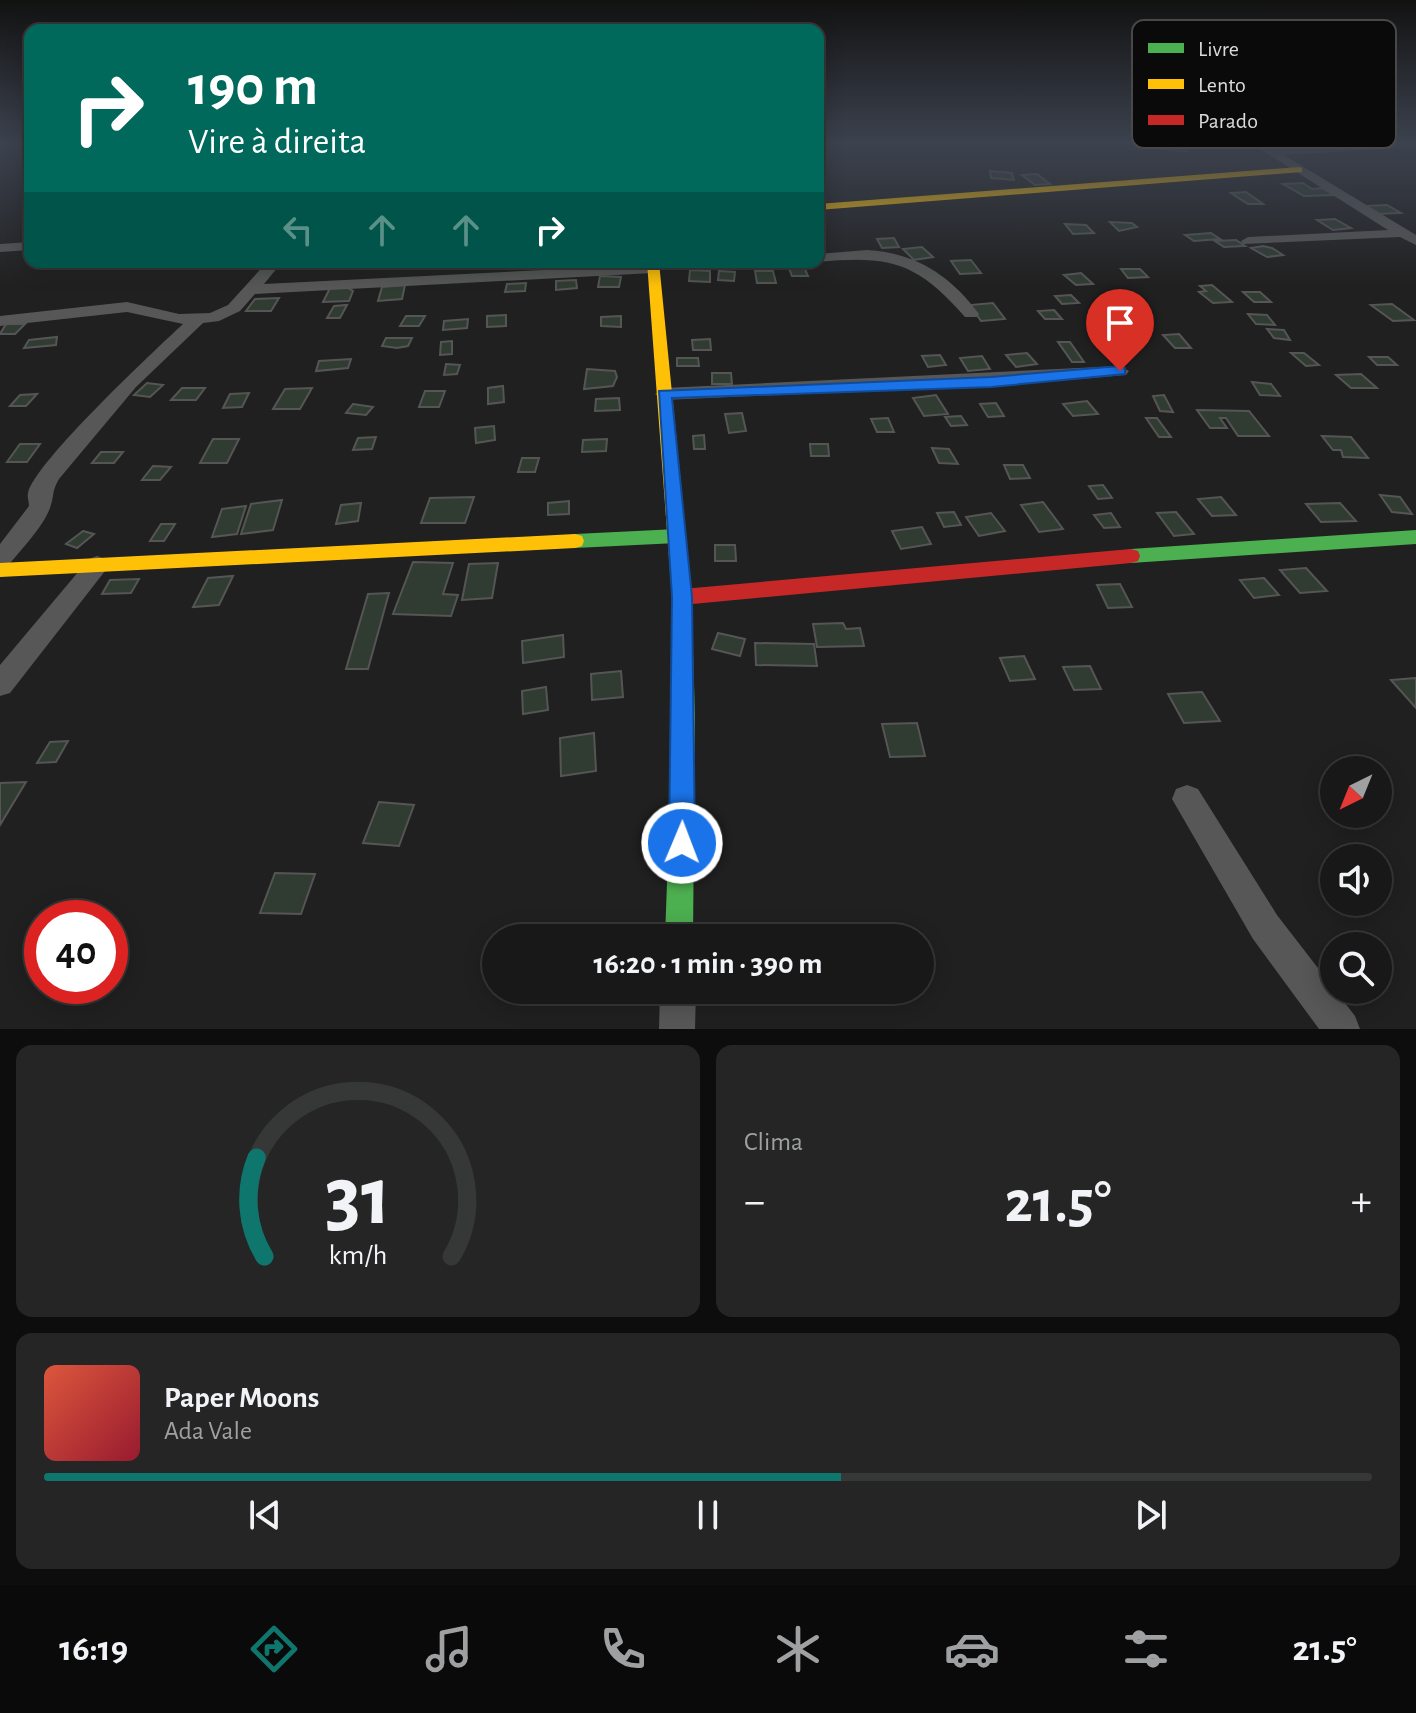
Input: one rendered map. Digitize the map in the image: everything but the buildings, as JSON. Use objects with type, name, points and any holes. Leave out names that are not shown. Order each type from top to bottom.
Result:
[{"type":"street","points":[[824,206],[1037,190]]},
{"type":"street","points":[[1332,190],[1409,237]]},
{"type":"street","points":[[1248,241],[1409,237]]},
{"type":"street","points":[[0,248],[24,246]]},
{"type":"street","points":[[824,257],[860,253],[893,255],[937,277],[971,314]]},
{"type":"street","points":[[0,321],[127,307],[196,321],[220,315],[254,289],[270,268]]},
{"type":"street","points":[[254,289],[603,268]]},
{"type":"street","points":[[653,268],[682,597],[684,717],[679,924]]},
{"type":"street","points":[[0,560],[40,506],[39,493],[51,474],[130,383],[196,321]]},
{"type":"street","points":[[664,394],[991,382],[1120,371]]},
{"type":"street","points":[[0,570],[677,536]]},
{"type":"street","points":[[682,597],[922,577],[1082,559],[1416,537]]},
{"type":"street","points":[[0,685],[97,565]]},
{"type":"street","points":[[1187,799],[1265,927],[1342,1029]]},
{"type":"street","points":[[677,1029],[678,1004]]},
{"type":"traffic: fast","points":[[575,541],[677,536]]},
{"type":"traffic: fast","points":[[1131,556],[1416,537]]},
{"type":"traffic: fast","points":[[679,924],[684,717],[681,585]]},
{"type":"traffic: slow","points":[[824,207],[1029,190]]},
{"type":"traffic: slow","points":[[654,268],[681,585]]},
{"type":"traffic: slow","points":[[0,570],[575,541]]},
{"type":"traffic: jam","points":[[682,597],[1131,556]]},
{"type":"route","points":[[682,843],[682,597],[664,394],[757,388],[991,382],[1120,371]]}]
